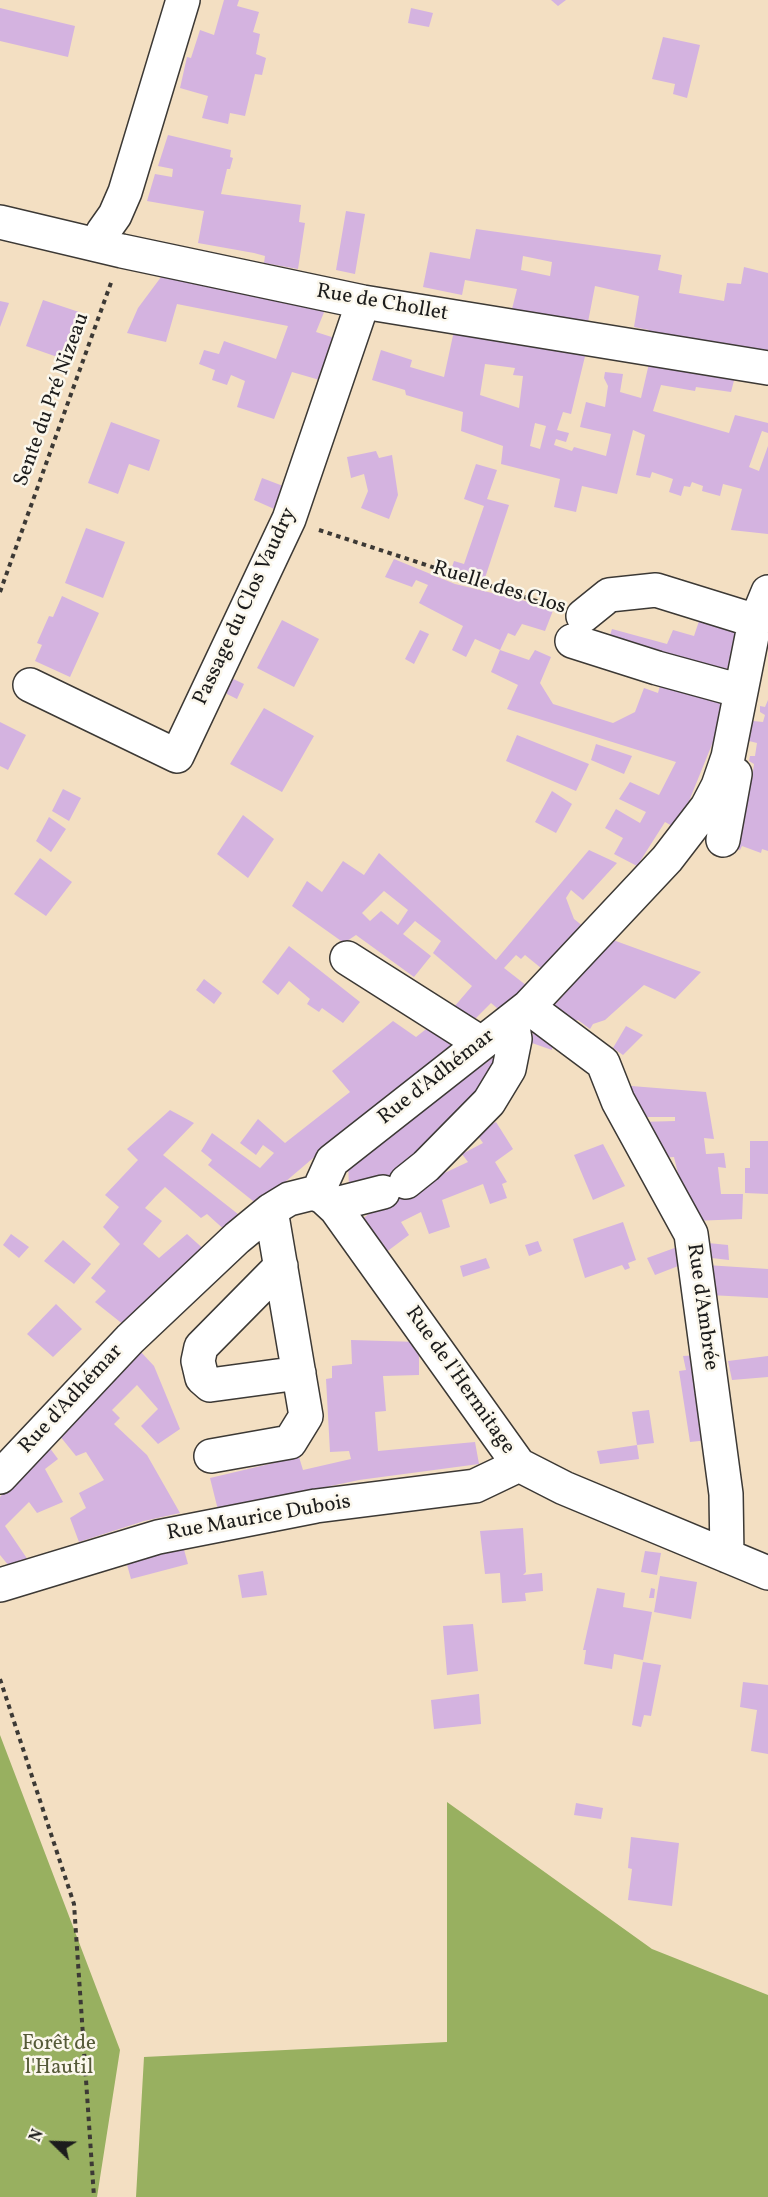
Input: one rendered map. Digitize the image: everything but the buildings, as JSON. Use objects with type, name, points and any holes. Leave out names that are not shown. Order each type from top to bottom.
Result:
[{"type":"street","points":[[110,248],[103,232],[115,215],[124,192],[183,0]]},
{"type":"street","name":"Rue de Chollet","points":[[0,222],[363,302],[768,368]]},
{"type":"street","name":"Passage du Clos Vaudry","points":[[30,685],[177,756],[289,519],[363,302]]},
{"type":"street","points":[[578,628],[609,595],[656,590],[762,607]]},
{"type":"street","name":"Rue d'Adhémar","points":[[327,1201],[321,1183],[332,1161],[520,1014],[667,859],[707,807],[718,786],[728,757],[741,691],[762,607]]},
{"type":"street","name":"Ruelle des Clos","points":[[578,628],[657,668],[741,691]]},
{"type":"street","points":[[723,840],[736,777],[728,757]]},
{"type":"street","points":[[347,958],[481,1043]]},
{"type":"street","points":[[327,1201],[394,1187],[426,1166],[496,1092],[509,1069],[520,1014]]},
{"type":"street","name":"Rue d'Ambrée","points":[[520,1014],[603,1063],[618,1101],[691,1234],[726,1494],[727,1556]]},
{"type":"street","name":"Rue d'Adhémar","points":[[0,1477],[130,1339],[237,1238],[271,1210],[302,1194],[313,1193],[327,1201]]},
{"type":"street","name":"Rue de l'Hermitage","points":[[327,1201],[519,1465],[564,1488],[768,1573]]},
{"type":"street","points":[[211,1456],[290,1442],[306,1416],[271,1210]]},
{"type":"street","points":[[280,1266],[201,1347],[198,1361],[202,1378],[210,1385],[299,1373]]},
{"type":"street","name":"Rue Maurice Dubois","points":[[0,1585],[158,1538],[316,1506],[475,1486],[519,1465]]},
{"type":"path","name":"Sente du Pré Nizeau","points":[[0,592],[110,248]]},
{"type":"path","name":"Ruelle des Clos","points":[[289,519],[394,556],[578,628]]},
{"type":"path","points":[[0,1679],[74,1904],[94,2197]]},
{"type":"green space","name":"Forêt de l'Hautil","points":[[0,1735],[120,2050],[97,2197],[0,2197]]},
{"type":"green space","points":[[447,1802],[652,1949],[768,1995],[768,2197],[136,2197],[144,2057],[447,2042]]}]
